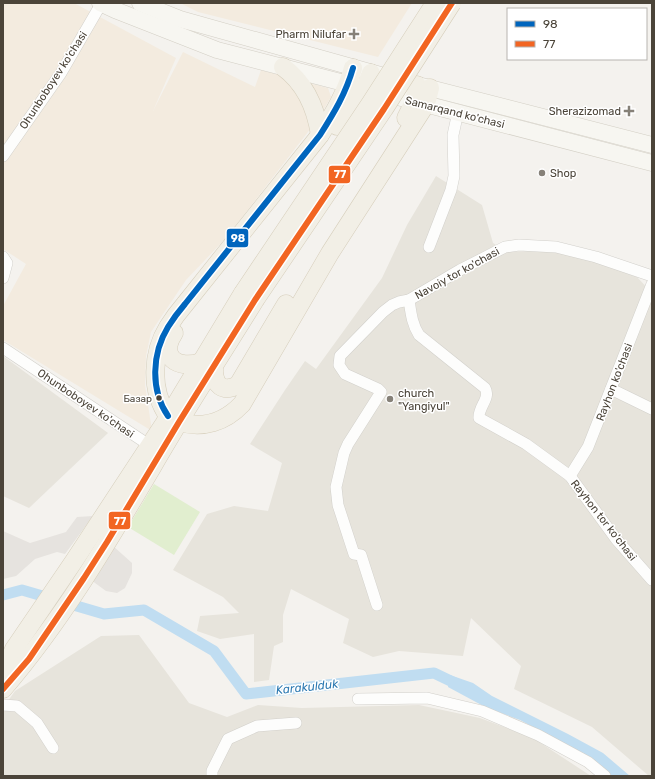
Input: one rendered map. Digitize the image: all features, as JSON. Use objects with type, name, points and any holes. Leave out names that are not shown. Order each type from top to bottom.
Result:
[{"type":"main road","name":"Samarqand ko'chasi","points":[[101,3],[115,10],[217,50],[283,67],[360,78]]},
{"type":"main road","name":"Samarqand ko'chasi","points":[[140,3],[180,19],[360,78],[422,95],[458,112],[652,163]]},
{"type":"main road","points":[[79,569],[107,542],[174,419],[249,296],[370,104],[436,3]]},
{"type":"main road","points":[[249,296],[384,108],[452,3]]},
{"type":"main road","points":[[283,67],[293,74],[312,102],[318,119],[320,135]]},
{"type":"main road","points":[[360,78],[320,135],[168,326],[157,356],[156,372],[158,393],[164,409],[174,419],[197,426],[209,424],[226,417],[242,404],[422,95]]},
{"type":"main road","points":[[207,365],[184,364],[174,360],[168,353],[168,342],[215,279],[276,207],[356,101],[360,78]]},
{"type":"main road","name":"Samarqand ko'chasi","points":[[422,95],[464,97],[652,145]]},
{"type":"main road","points":[[207,365],[215,381],[222,387],[231,389],[238,385],[312,260],[422,95]]},
{"type":"main road","points":[[458,112],[464,97]]},
{"type":"main road","points":[[3,689],[21,654],[79,569],[149,445],[174,419]]},
{"type":"main road","points":[[3,674],[21,654]]},
{"type":"street","name":"Ohunboboyev ko'chasi","points":[[3,156],[61,72],[101,3]]},
{"type":"street","points":[[429,247],[451,190],[454,176],[453,134],[458,112]]},
{"type":"street","name":"Navoiy tor ko'chasi","points":[[376,605],[362,555],[354,554],[338,505],[336,487],[344,453],[348,444],[381,392],[378,389],[345,374],[339,365],[340,356],[383,312],[399,302],[409,300],[460,270],[505,248],[519,244],[556,247],[596,257],[652,276]]},
{"type":"street","points":[[3,257],[7,263],[3,278]]},
{"type":"street","name":"Rayhon ko'chasi","points":[[570,476],[588,447],[652,284]]},
{"type":"street","name":"Rayhon tor ko'chasi","points":[[409,300],[412,319],[415,329],[419,335],[485,388],[487,396],[479,412],[479,418],[526,444],[570,476],[616,539],[652,580]]},
{"type":"street","name":"Ohunboboyev ko'chasi","points":[[3,348],[149,445]]},
{"type":"street","points":[[611,389],[652,409]]},
{"type":"street","points":[[358,699],[428,698],[443,696],[538,735],[588,762],[605,776]]},
{"type":"street","points":[[3,705],[17,706],[37,723],[53,748]]},
{"type":"street","points":[[212,776],[212,771],[228,739],[257,726],[296,723]]},
{"type":"shaded area","points":[[3,3],[74,3],[176,58],[153,111],[183,52],[255,87],[261,70],[328,88],[331,97],[318,119],[226,238],[186,280],[151,332],[146,356],[145,385],[152,431],[3,340],[3,306],[26,264],[3,249]]},
{"type":"shaded area","points":[[180,3],[412,3],[378,57],[198,12]]},
{"type":"shaded area","points":[[436,176],[482,205],[493,243],[508,252],[535,251],[571,253],[637,277],[652,293],[652,776],[649,776],[592,727],[514,689],[521,666],[471,618],[463,656],[399,651],[373,657],[343,643],[349,619],[291,589],[283,615],[283,642],[274,646],[269,680],[254,682],[254,634],[220,639],[197,631],[200,616],[239,613],[223,597],[173,570],[207,514],[234,506],[268,511],[282,463],[250,444],[305,361],[316,369],[382,278],[407,225]]},
{"type":"shaded area","points":[[3,356],[108,433],[29,508],[3,496]]},
{"type":"shaded area","points":[[93,516],[65,554],[57,552],[35,559],[16,576],[3,579],[3,531],[30,543],[66,532],[77,517]]},
{"type":"shaded area","points":[[113,546],[132,563],[132,573],[125,588],[117,593],[106,591],[91,580]]},
{"type":"shaded area","points":[[139,635],[189,703],[227,717],[258,705],[302,708],[419,705],[480,718],[533,738],[591,776],[3,776],[3,708],[15,691],[101,636]]},
{"type":"green space","points":[[154,484],[200,512],[174,555],[128,527]]},
{"type":"water","points":[[450,675],[473,683],[492,696],[603,753],[630,776],[612,776],[592,759],[520,720],[487,708],[448,687]]},
{"type":"waterway","name":"Karakulduk","points":[[3,595],[22,590],[104,614],[144,610],[214,651],[246,694],[434,673],[461,686]]},
{"type":"transit line","name":"77","points":[[3,689],[29,659],[84,578],[255,300],[384,109],[452,3]]},
{"type":"transit line","name":"98","points":[[168,416],[158,395],[155,372],[159,348],[168,327],[320,135],[339,103],[353,68]]},
{"type":"place","name":"Pharm Nilufar","points":[[354,34]]},
{"type":"place","name":"Sherazizomad","points":[[629,111]]},
{"type":"place","name":"Shop","points":[[542,173]]},
{"type":"place","name":"Базар","points":[[159,398]]},
{"type":"place","name":"church \"Yangiyul\"","points":[[390,399]]}]
